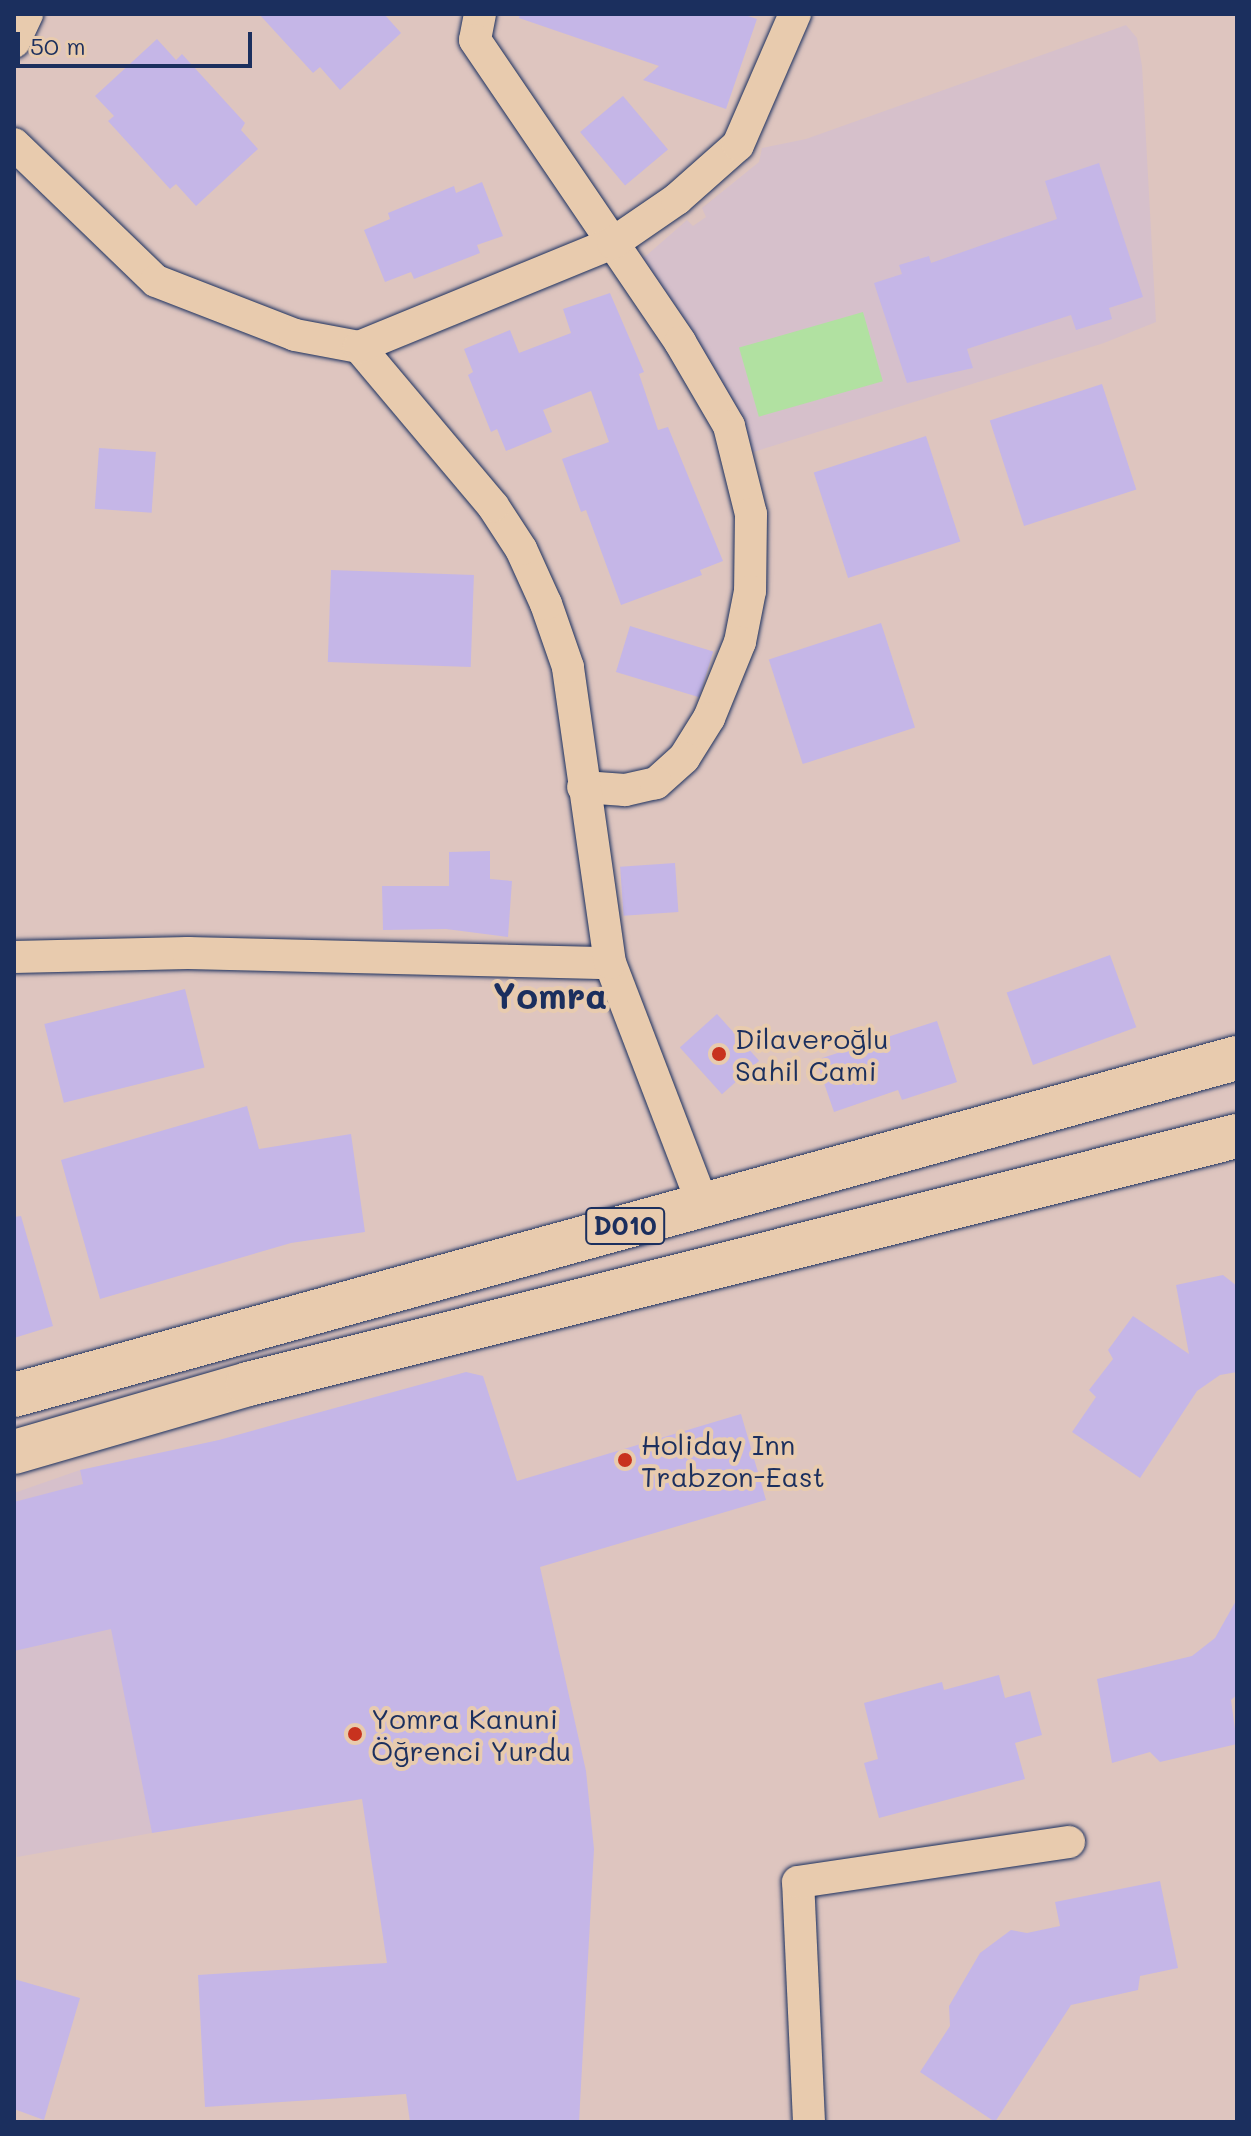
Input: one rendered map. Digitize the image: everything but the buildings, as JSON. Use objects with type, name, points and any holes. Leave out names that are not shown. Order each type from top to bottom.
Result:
[{"type":"highway","name":"D010","points":[[14,1395],[1237,1058]]},
{"type":"highway","name":"D010","points":[[14,1452],[248,1384],[1237,1136]]},
{"type":"street","points":[[14,42],[27,14]]},
{"type":"street","points":[[480,14],[475,40],[613,243],[729,426],[751,514],[750,591],[740,642],[709,718],[684,758],[656,783],[625,790],[583,787]]},
{"type":"street","points":[[14,144],[156,281],[295,335],[359,347],[613,243],[677,199],[738,145],[795,14]]},
{"type":"street","points":[[359,347],[493,506],[521,549],[568,667],[610,963],[703,1205]]},
{"type":"street","points":[[14,957],[188,953],[610,963]]},
{"type":"street","points":[[809,2122],[798,1882],[1069,1842]]},
{"type":"shaded area","points":[[1126,25],[1137,38],[1142,66],[1156,322],[1104,343],[750,453],[639,262],[687,220],[693,226],[706,217],[702,208],[759,162],[762,148],[806,139]]},
{"type":"shaded area","points":[[80,1470],[152,1833],[17,1857],[14,1493]]},
{"type":"green space","points":[[863,312],[883,381],[759,417],[739,348]]},
{"type":"place","name":"Dilaveroğlu Sahil Cami","points":[[719,1054]]},
{"type":"place","name":"Holiday Inn Trabzon-East","points":[[625,1460]]},
{"type":"place","name":"Yomra Kanuni Öğrenci Yurdu","points":[[355,1734]]},
{"type":"district","name":"Yomra","points":[[550,995]]}]
